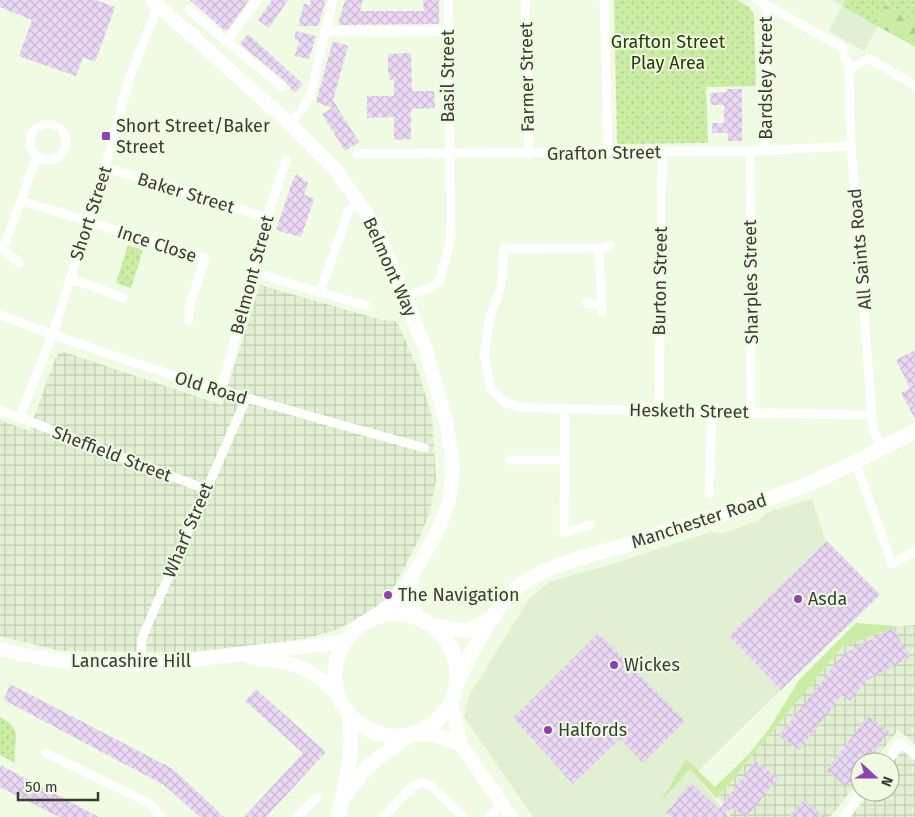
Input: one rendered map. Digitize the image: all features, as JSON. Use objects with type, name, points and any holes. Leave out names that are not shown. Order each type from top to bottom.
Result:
[{"type":"main road","name":"Manchester Road","points":[[457,684],[464,667],[492,619],[516,588],[552,566],[645,540],[757,503],[856,462],[915,431]]},
{"type":"main road","points":[[342,798],[370,764],[414,734],[428,728],[441,717],[451,703],[457,684],[458,667],[453,650],[444,636],[425,620],[405,613],[373,617],[359,625],[344,641],[334,676],[338,695],[349,715],[362,726],[378,734],[395,737],[414,734]]},
{"type":"main road","name":"Manchester Road","points":[[425,620],[451,630],[466,631],[492,619]]},
{"type":"main road","points":[[338,817],[352,746],[349,715]]},
{"type":"street","points":[[226,42],[257,0]]},
{"type":"street","points":[[290,124],[305,105],[311,92],[324,31],[334,0]]},
{"type":"street","name":"Basil Street","points":[[410,295],[431,287],[440,280],[451,237],[448,153],[448,0]]},
{"type":"street","name":"Farmer Street","points":[[525,0],[529,154]]},
{"type":"street","points":[[604,0],[608,152]]},
{"type":"street","points":[[757,0],[766,5]]},
{"type":"street","name":"Belmont Way","points":[[155,3],[290,124],[336,170],[376,228],[426,350],[448,425],[453,466],[449,502],[439,528],[411,579],[392,604],[373,617]]},
{"type":"street","name":"Short Street","points":[[19,418],[52,334],[105,168],[129,79],[155,3]]},
{"type":"street","name":"All Saints Road","points":[[766,5],[842,47],[849,70],[851,146],[872,415],[874,434],[882,449]]},
{"type":"street","name":"Bardsley Street","points":[[766,5],[766,151]]},
{"type":"street","points":[[188,9],[282,87]]},
{"type":"street","points":[[324,31],[447,31]]},
{"type":"street","points":[[849,70],[869,58],[915,86]]},
{"type":"street","points":[[47,123],[60,129],[65,134],[66,140],[62,153],[52,160],[37,157],[30,147],[32,131],[47,123]]},
{"type":"street","name":"Grafton Street","points":[[357,154],[766,151],[851,146]]},
{"type":"street","name":"Sharples Street","points":[[750,151],[751,413]]},
{"type":"street","name":"Burton Street","points":[[659,410],[662,152]]},
{"type":"street","points":[[19,263],[3,248],[37,157]]},
{"type":"street","name":"Belmont Street","points":[[221,391],[267,218],[286,160]]},
{"type":"street","name":"Baker Street","points":[[105,168],[158,182],[267,218]]},
{"type":"street","name":"Ince Close","points":[[22,201],[205,258],[189,308],[189,320]]},
{"type":"street","points":[[320,292],[349,210]]},
{"type":"street","points":[[587,303],[602,308],[600,248],[610,245]]},
{"type":"street","name":"Hesketh Street","points":[[600,248],[500,249],[501,286],[490,317],[484,354],[492,389],[506,403],[520,407],[564,409],[872,415]]},
{"type":"street","points":[[252,272],[367,306]]},
{"type":"street","points":[[70,278],[123,298]]},
{"type":"street","name":"Old Road","points":[[1,314],[111,356],[246,399],[425,448]]},
{"type":"street","name":"Wharf Street","points":[[141,664],[142,638],[205,489],[246,399]]},
{"type":"street","points":[[564,409],[564,460],[559,534],[590,524]]},
{"type":"street","name":"Sheffield Street","points":[[0,410],[205,489]]},
{"type":"street","points":[[709,494],[712,411]]},
{"type":"street","points":[[509,460],[564,460]]},
{"type":"street","points":[[856,462],[892,564],[915,551]]},
{"type":"street","points":[[411,579],[413,607],[425,620]]},
{"type":"street","name":"Lancashire Hill","points":[[0,649],[55,661],[89,665],[141,664],[207,660],[319,646],[344,641]]},
{"type":"street","name":"Lancashire Hill","points":[[232,656],[303,667],[321,677],[338,695]]},
{"type":"street","points":[[451,703],[461,745],[511,817]]},
{"type":"street","points":[[414,734],[439,736],[461,745]]},
{"type":"street","points":[[893,752],[900,743],[915,755]]},
{"type":"street","points":[[46,753],[149,803],[160,817]]},
{"type":"street","points":[[382,817],[413,786],[422,782],[430,785],[463,817]]},
{"type":"street","points":[[297,817],[316,798]]},
{"type":"street","points":[[843,817],[854,802]]},
{"type":"street","points":[[489,817],[503,804]]},
{"type":"shaded area","points":[[832,0],[915,0],[915,47],[878,26],[864,51],[829,31],[842,6]]},
{"type":"shaded area","points":[[260,285],[382,320],[397,321],[418,370],[432,417],[436,480],[430,512],[419,539],[393,589],[379,609],[333,631],[299,640],[190,652],[61,651],[0,636],[0,420],[29,431],[55,359],[59,353],[64,352],[222,405]]},
{"type":"shaded area","points":[[812,499],[826,541],[879,593],[698,771],[686,760],[664,797],[690,769],[730,817],[533,817],[464,717],[469,696],[529,599],[551,581],[603,567],[711,532],[721,534],[758,521],[766,513]]},
{"type":"shaded area","points":[[915,625],[915,744],[898,730],[881,752],[850,752],[850,792],[830,817],[731,817],[718,797],[842,647],[898,626]]},
{"type":"shaded area","points":[[902,750],[915,761],[915,817],[851,817],[862,802],[900,802],[900,753]]},
{"type":"green space","name":"Grafton Street Play Area","points":[[614,0],[737,0],[749,7],[754,15],[756,86],[706,87],[708,143],[617,144]]},
{"type":"green space","points":[[846,0],[915,0],[915,23],[885,5],[873,23],[842,6]]},
{"type":"green space","points":[[885,5],[915,23],[915,47],[854,13]]},
{"type":"green space","points":[[128,245],[143,250],[131,288],[116,283]]},
{"type":"green space","points":[[856,623],[898,626],[842,647],[718,797],[716,798],[690,769],[661,801],[686,759],[715,787],[748,755],[769,729],[799,680]]},
{"type":"green space","points":[[0,717],[13,726],[15,731],[15,763],[0,755]]},
{"type":"building","points":[[0,0],[96,0],[115,7],[95,62],[83,57],[76,76],[19,56],[32,20],[0,7]]},
{"type":"building","points":[[190,0],[249,0],[226,32]]},
{"type":"building","points":[[272,0],[288,0],[269,28],[258,20]]},
{"type":"building","points":[[311,0],[326,0],[318,26],[298,26],[304,4],[310,5]]},
{"type":"building","points":[[345,0],[363,0],[360,11],[424,11],[423,0],[439,0],[439,24],[338,25]]},
{"type":"building","points":[[296,31],[316,36],[309,59],[295,56],[299,41],[294,39]]},
{"type":"building","points":[[248,34],[303,84],[294,93],[286,82],[240,44]]},
{"type":"building","points":[[333,41],[348,46],[333,100],[359,142],[345,151],[322,114],[332,108],[316,102]]},
{"type":"building","points":[[411,53],[412,91],[434,91],[435,108],[411,109],[411,139],[394,140],[394,117],[367,118],[367,96],[394,96],[394,79],[390,80],[388,71],[388,54]]},
{"type":"building","points":[[726,89],[742,89],[742,141],[728,141],[728,133],[712,133],[712,123],[724,123],[724,105],[711,105],[710,93],[726,92]]},
{"type":"building","points":[[297,174],[308,183],[304,195],[314,199],[301,237],[276,230],[294,177]]},
{"type":"building","points":[[915,350],[915,419],[901,393],[910,388],[896,360]]},
{"type":"building","points":[[827,541],[880,595],[781,690],[729,636]]},
{"type":"building","points":[[893,628],[910,657],[866,681],[850,701],[842,695],[799,750],[779,736],[838,661],[849,651]]},
{"type":"building","points":[[598,633],[685,721],[643,763],[620,739],[573,784],[513,718]]},
{"type":"building","points":[[10,684],[173,769],[224,817],[200,817],[164,785],[4,700]]},
{"type":"building","points":[[256,689],[326,752],[266,817],[244,817],[303,753],[245,701]]},
{"type":"building","points":[[868,716],[889,732],[874,752],[850,752],[850,783],[847,787],[826,771]]},
{"type":"building","points":[[756,761],[778,778],[747,817],[731,808],[725,814],[729,817],[671,817],[666,813],[691,783],[719,809]]},
{"type":"building","points":[[0,765],[99,817],[59,817],[0,787]]},
{"type":"building","points":[[803,800],[825,817],[789,817]]},
{"type":"place","name":"Short Street/Baker Street","points":[[106,136]]},
{"type":"place","name":"The Navigation","points":[[388,595]]},
{"type":"place","name":"Asda","points":[[798,599]]},
{"type":"place","name":"Wickes","points":[[614,665]]},
{"type":"place","name":"Halfords","points":[[548,730]]}]
